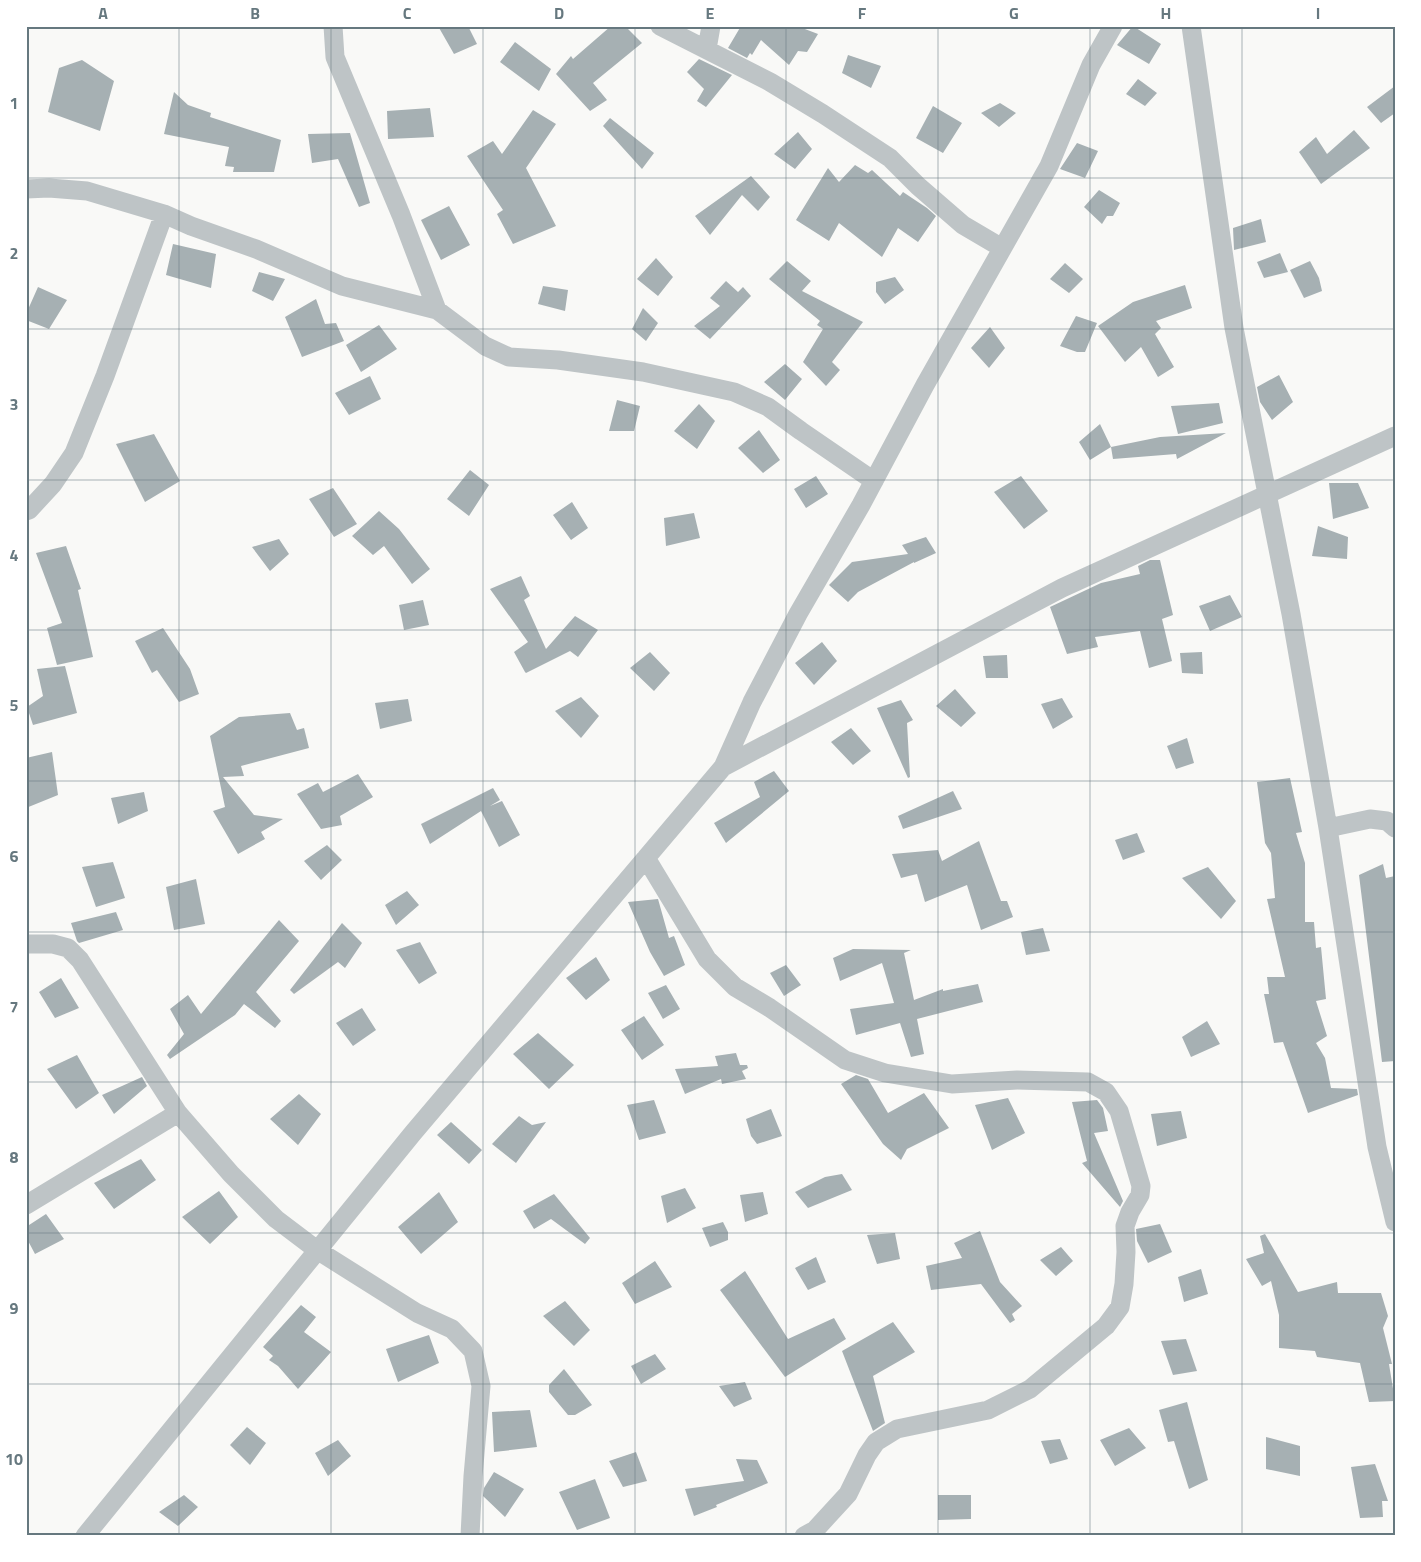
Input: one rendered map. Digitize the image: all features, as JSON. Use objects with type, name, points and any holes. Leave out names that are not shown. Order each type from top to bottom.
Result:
[{"type":"street","points":[[332,26],[335,57],[401,215],[437,310]]},
{"type":"street","points":[[660,26],[778,87],[823,114],[890,158],[918,186],[963,225],[1002,248]]},
{"type":"street","points":[[706,49],[711,26]]},
{"type":"street","points":[[85,1536],[413,1133],[723,767],[752,702],[798,614],[1049,166],[1092,65],[1112,26]]},
{"type":"street","points":[[1191,26],[1234,328],[1291,614],[1328,828],[1377,1148],[1394,1212]]},
{"type":"street","points":[[26,188],[87,191],[164,214],[191,226],[256,249],[342,286],[437,310],[485,346],[509,357],[558,360],[643,372],[734,392],[768,406],[874,481]]},
{"type":"street","points":[[26,511],[53,484],[74,453],[105,376],[164,214]]},
{"type":"street","points":[[723,767],[1062,588],[1395,436]]},
{"type":"street","points":[[1328,828],[1370,819],[1387,820],[1395,828]]},
{"type":"street","points":[[646,858],[707,960],[735,987],[770,1008],[845,1060],[885,1074],[952,1084],[1017,1080],[1088,1082],[1106,1092],[1118,1111],[1141,1186],[1140,1195],[1130,1212],[1125,1226],[1126,1252],[1120,1307],[1106,1326],[1030,1389],[988,1410],[897,1429],[876,1442],[867,1455],[848,1494],[815,1530],[804,1536]]},
{"type":"street","points":[[26,944],[53,944],[68,948],[80,960],[178,1113],[231,1174],[270,1213],[317,1250],[417,1313],[452,1329],[473,1351],[481,1386],[470,1536]]},
{"type":"street","points":[[26,1205],[178,1113]]},
{"type":"building","points":[[438,26],[468,26],[477,44],[454,54]]},
{"type":"building","points":[[611,26],[625,26],[642,43],[593,83],[607,100],[590,111],[556,74],[571,56],[573,59]]},
{"type":"building","points":[[741,26],[797,26],[818,34],[807,52],[798,51],[789,65],[761,40],[752,55],[750,53],[747,58],[728,48]]},
{"type":"building","points":[[1133,26],[1161,44],[1149,64],[1117,45]]},
{"type":"building","points":[[515,42],[551,69],[539,91],[500,62]]},
{"type":"building","points":[[848,55],[881,66],[871,88],[842,73]]},
{"type":"building","points":[[699,59],[732,75],[706,107],[697,101],[704,89],[687,72]]},
{"type":"building","points":[[82,60],[114,81],[100,131],[48,112],[59,68]]},
{"type":"building","points":[[1138,79],[1157,93],[1145,106],[1126,94]]},
{"type":"building","points":[[1395,86],[1395,113],[1381,123],[1367,107]]},
{"type":"building","points":[[174,92],[188,105],[211,113],[210,117],[281,140],[274,172],[233,172],[234,167],[225,166],[229,147],[164,134]]},
{"type":"building","points":[[1000,103],[1016,113],[999,127],[981,113]]},
{"type":"building","points":[[933,106],[962,123],[943,153],[916,138]]},
{"type":"building","points":[[430,108],[434,137],[388,139],[387,111]]},
{"type":"building","points":[[533,110],[556,124],[526,168],[556,226],[513,244],[497,214],[503,210],[467,156],[493,141],[502,154]]},
{"type":"building","points":[[610,118],[654,153],[642,169],[603,126]]},
{"type":"building","points":[[1354,130],[1370,148],[1321,184],[1299,152],[1316,137],[1327,154]]},
{"type":"building","points":[[798,132],[812,149],[795,169],[774,154]]},
{"type":"building","points":[[350,133],[370,203],[359,207],[338,159],[312,163],[308,134]]},
{"type":"building","points":[[1077,143],[1098,151],[1085,178],[1060,169]]},
{"type":"building","points":[[855,165],[868,173],[872,170],[900,196],[903,192],[936,216],[918,242],[898,228],[882,257],[839,223],[829,241],[796,220],[828,168],[839,182]]},
{"type":"building","points":[[751,176],[770,197],[758,211],[742,195],[710,235],[695,216]]},
{"type":"building","points":[[1099,190],[1120,203],[1113,216],[1107,216],[1102,224],[1084,207]]},
{"type":"building","points":[[449,206],[470,245],[441,260],[421,220]]},
{"type":"building","points":[[1261,219],[1266,242],[1234,250],[1233,228]]},
{"type":"building","points":[[173,244],[216,254],[211,288],[166,275]]},
{"type":"building","points":[[1280,253],[1288,272],[1264,278],[1257,262]]},
{"type":"building","points":[[656,258],[673,277],[658,296],[637,279]]},
{"type":"building","points":[[787,261],[811,281],[802,291],[863,322],[832,362],[840,370],[826,386],[803,362],[823,329],[817,325],[820,321],[769,279]]},
{"type":"building","points":[[1310,261],[1319,278],[1322,291],[1304,298],[1290,270]]},
{"type":"building","points":[[1065,263],[1083,279],[1069,293],[1050,279]]},
{"type":"building","points":[[259,272],[285,279],[273,301],[252,291]]},
{"type":"building","points":[[895,277],[904,290],[885,304],[876,292],[876,282]]},
{"type":"building","points":[[726,281],[738,292],[743,287],[751,296],[710,339],[694,326],[720,306],[710,298]]},
{"type":"building","points":[[1185,285],[1192,308],[1156,321],[1161,328],[1155,334],[1174,367],[1158,377],[1141,347],[1125,362],[1098,326],[1133,302]]},
{"type":"building","points":[[543,286],[568,290],[565,311],[538,304]]},
{"type":"building","points":[[38,287],[67,300],[49,329],[26,320],[26,314]]},
{"type":"building","points":[[316,299],[325,324],[336,323],[344,341],[302,357],[285,317]]},
{"type":"building","points":[[643,308],[658,323],[646,341],[632,329]]},
{"type":"building","points":[[1076,316],[1097,323],[1085,352],[1077,352],[1060,346]]},
{"type":"building","points":[[379,325],[397,349],[361,372],[346,345]]},
{"type":"building","points":[[990,327],[1005,348],[989,368],[971,348]]},
{"type":"building","points":[[785,364],[802,379],[785,400],[764,382]]},
{"type":"building","points":[[1279,375],[1293,402],[1272,420],[1260,402],[1257,387]]},
{"type":"building","points":[[370,376],[381,399],[349,415],[335,393]]},
{"type":"building","points":[[617,400],[640,406],[634,431],[609,431]]},
{"type":"building","points":[[1219,403],[1223,423],[1178,434],[1171,406]]},
{"type":"building","points":[[699,404],[715,421],[697,449],[674,431]]},
{"type":"building","points":[[1100,424],[1111,447],[1090,460],[1079,442]]},
{"type":"building","points":[[759,430],[780,460],[763,473],[738,448]]},
{"type":"building","points":[[1226,433],[1177,459],[1176,454],[1113,459],[1111,447],[1160,437]]},
{"type":"building","points":[[154,434],[180,481],[145,502],[116,444]]},
{"type":"building","points":[[470,470],[489,485],[469,516],[447,499]]},
{"type":"building","points":[[816,476],[828,494],[806,508],[794,489]]},
{"type":"building","points":[[1021,476],[1048,511],[1024,529],[994,492]]},
{"type":"building","points":[[1329,483],[1358,483],[1369,508],[1333,519]]},
{"type":"building","points":[[333,488],[357,524],[334,537],[309,499]]},
{"type":"building","points":[[572,502],[588,528],[571,540],[553,515]]},
{"type":"building","points":[[379,511],[399,529],[430,569],[412,584],[384,546],[373,555],[352,536]]},
{"type":"building","points":[[694,513],[700,538],[666,546],[664,518]]},
{"type":"building","points":[[1318,526],[1348,537],[1347,559],[1312,556]]},
{"type":"building","points":[[926,537],[936,553],[914,562],[858,592],[848,602],[829,585],[852,562],[908,554],[902,545]]},
{"type":"building","points":[[279,539],[289,554],[270,571],[252,547]]},
{"type":"building","points":[[66,546],[81,589],[78,590],[93,657],[57,665],[47,628],[62,623],[36,553]]},
{"type":"building","points":[[1150,560],[1160,560],[1173,615],[1162,619],[1172,661],[1149,668],[1140,631],[1095,637],[1098,647],[1067,654],[1050,607],[1101,583],[1140,574],[1138,566]]},
{"type":"building","points":[[521,576],[530,596],[524,600],[546,649],[575,616],[598,630],[578,657],[570,651],[525,672],[514,652],[528,642],[490,589]]},
{"type":"building","points":[[1230,595],[1242,617],[1210,631],[1199,606]]},
{"type":"building","points":[[423,600],[429,625],[404,630],[399,605]]},
{"type":"building","points":[[163,628],[190,669],[199,694],[179,702],[157,670],[152,673],[135,641]]},
{"type":"building","points":[[822,642],[837,661],[814,685],[795,663]]},
{"type":"building","points":[[650,652],[670,673],[654,691],[630,668]]},
{"type":"building","points":[[1202,652],[1203,674],[1182,673],[1180,653]]},
{"type":"building","points":[[1007,655],[1008,678],[986,678],[983,656]]},
{"type":"building","points":[[65,666],[77,713],[33,725],[27,707],[43,696],[37,669]]},
{"type":"building","points":[[955,689],[976,713],[961,727],[936,706]]},
{"type":"building","points":[[581,697],[599,716],[581,738],[555,711]]},
{"type":"building","points":[[1062,698],[1073,717],[1053,729],[1041,704]]},
{"type":"building","points":[[408,699],[412,721],[380,729],[375,703]]},
{"type":"building","points":[[901,700],[913,720],[907,723],[910,777],[908,778],[877,708]]},
{"type":"building","points":[[290,713],[297,730],[304,728],[309,748],[241,766],[244,776],[223,777],[254,815],[283,819],[261,832],[265,839],[238,854],[213,811],[225,807],[210,736],[239,717]]},
{"type":"building","points":[[851,728],[871,751],[853,765],[831,742]]},
{"type":"building","points":[[1187,738],[1194,763],[1176,769],[1167,746]]},
{"type":"building","points":[[52,752],[58,795],[26,808],[26,758]]},
{"type":"building","points":[[774,771],[789,791],[726,843],[714,823],[760,797],[754,782]]},
{"type":"building","points":[[358,774],[373,797],[340,816],[342,825],[321,829],[297,794],[318,783],[323,792]]},
{"type":"building","points":[[1290,778],[1302,832],[1296,833],[1305,863],[1305,922],[1314,922],[1316,948],[1321,947],[1326,999],[1316,1001],[1327,1036],[1316,1043],[1325,1058],[1331,1088],[1357,1089],[1358,1095],[1308,1113],[1283,1042],[1274,1043],[1264,994],[1269,994],[1267,977],[1285,977],[1267,899],[1275,898],[1271,853],[1265,843],[1257,782]]},
{"type":"building","points":[[493,788],[500,800],[490,806],[502,801],[520,835],[499,847],[481,811],[430,844],[421,824]]},
{"type":"building","points":[[953,791],[962,809],[903,829],[898,816]]},
{"type":"building","points":[[144,792],[148,811],[118,824],[111,798]]},
{"type":"building","points":[[1137,833],[1145,852],[1123,860],[1115,840]]},
{"type":"building","points":[[979,841],[1001,901],[1007,901],[1013,917],[981,930],[967,885],[925,902],[917,874],[901,878],[892,854],[938,850],[942,861]]},
{"type":"building","points":[[327,845],[342,860],[321,880],[304,861]]},
{"type":"building","points":[[113,862],[125,898],[96,907],[82,867]]},
{"type":"building","points":[[1383,864],[1386,878],[1395,876],[1395,1061],[1382,1062],[1359,875]]},
{"type":"building","points":[[1208,867],[1236,901],[1221,919],[1182,878]]},
{"type":"building","points":[[196,879],[205,924],[174,930],[166,887]]},
{"type":"building","points":[[407,891],[419,905],[396,925],[385,905]]},
{"type":"building","points":[[658,899],[669,938],[674,936],[685,965],[664,976],[650,952],[628,902]]},
{"type":"building","points":[[116,912],[123,930],[79,943],[77,941],[71,923]]},
{"type":"building","points":[[279,920],[299,941],[256,992],[281,1021],[275,1028],[244,1004],[235,1015],[170,1059],[167,1055],[184,1034],[170,1009],[188,995],[201,1014]]},
{"type":"building","points":[[342,923],[362,943],[345,968],[338,962],[294,994],[290,990]]},
{"type":"building","points":[[1043,928],[1050,951],[1026,955],[1021,932]]},
{"type":"building","points":[[420,942],[437,973],[419,984],[396,950]]},
{"type":"building","points":[[853,949],[911,950],[904,953],[914,1000],[943,989],[943,991],[978,984],[983,1002],[917,1019],[924,1054],[911,1057],[900,1023],[856,1035],[850,1009],[894,1003],[882,963],[840,981],[833,958]]},
{"type":"building","points":[[596,957],[610,980],[586,1000],[566,978]]},
{"type":"building","points":[[786,965],[801,985],[784,996],[770,973]]},
{"type":"building","points":[[61,978],[79,1008],[55,1018],[39,992]]},
{"type":"building","points":[[666,985],[680,1009],[663,1019],[648,993]]},
{"type":"building","points":[[362,1008],[376,1030],[353,1046],[336,1023]]},
{"type":"building","points":[[644,1016],[664,1045],[642,1060],[621,1030]]},
{"type":"building","points":[[1207,1021],[1220,1044],[1191,1057],[1182,1037]]},
{"type":"building","points":[[538,1033],[574,1065],[549,1089],[513,1054]]},
{"type":"building","points":[[736,1053],[740,1065],[747,1065],[748,1068],[742,1071],[746,1079],[722,1084],[721,1079],[685,1094],[675,1069],[718,1066],[715,1056]]},
{"type":"building","points":[[77,1055],[99,1093],[76,1109],[47,1069]]},
{"type":"building","points":[[856,1075],[868,1079],[888,1113],[924,1093],[949,1128],[907,1149],[901,1160],[883,1144],[841,1084]]},
{"type":"building","points":[[142,1077],[147,1086],[114,1114],[102,1095]]},
{"type":"building","points":[[299,1094],[321,1114],[298,1145],[270,1119]]},
{"type":"building","points":[[1008,1098],[1025,1133],[992,1150],[975,1105]]},
{"type":"building","points":[[654,1100],[666,1133],[639,1140],[627,1105]]},
{"type":"building","points":[[1097,1100],[1103,1108],[1108,1131],[1094,1133],[1123,1201],[1120,1207],[1082,1163],[1087,1161],[1072,1102]]},
{"type":"building","points":[[771,1109],[782,1136],[757,1144],[751,1136],[746,1119]]},
{"type":"building","points":[[1181,1111],[1187,1138],[1157,1146],[1151,1114]]},
{"type":"building","points":[[519,1116],[532,1125],[546,1122],[516,1163],[492,1144]]},
{"type":"building","points":[[451,1122],[482,1150],[469,1164],[437,1135]]},
{"type":"building","points":[[141,1159],[156,1180],[114,1209],[94,1183]]},
{"type":"building","points":[[842,1174],[852,1190],[808,1208],[795,1192],[825,1177]]},
{"type":"building","points":[[685,1188],[696,1208],[667,1223],[661,1196]]},
{"type":"building","points":[[219,1191],[238,1217],[210,1244],[182,1217]]},
{"type":"building","points":[[439,1192],[458,1222],[421,1254],[398,1227]]},
{"type":"building","points":[[763,1192],[768,1214],[745,1222],[740,1195]]},
{"type":"building","points":[[554,1194],[590,1238],[585,1244],[551,1219],[534,1229],[523,1211]]},
{"type":"building","points":[[46,1214],[64,1239],[35,1254],[26,1237],[26,1227]]},
{"type":"building","points":[[723,1222],[728,1232],[728,1240],[710,1247],[702,1228]]},
{"type":"building","points":[[1160,1224],[1172,1252],[1148,1263],[1137,1241],[1136,1229]]},
{"type":"building","points":[[980,1231],[1000,1282],[1022,1306],[1012,1314],[1015,1320],[1010,1323],[981,1284],[931,1290],[926,1266],[962,1258],[954,1243]]},
{"type":"building","points":[[895,1233],[900,1259],[877,1264],[867,1235]]},
{"type":"building","points":[[1265,1234],[1298,1292],[1337,1282],[1338,1293],[1381,1293],[1388,1316],[1383,1328],[1392,1364],[1389,1364],[1395,1401],[1369,1402],[1360,1363],[1317,1357],[1315,1351],[1279,1348],[1279,1315],[1271,1281],[1262,1286],[1246,1259],[1264,1253],[1260,1236]]},
{"type":"building","points":[[1061,1247],[1073,1261],[1056,1276],[1040,1260]]},
{"type":"building","points":[[816,1257],[826,1282],[808,1290],[795,1268]]},
{"type":"building","points":[[655,1261],[672,1287],[635,1304],[622,1283]]},
{"type":"building","points":[[1201,1269],[1208,1294],[1184,1302],[1178,1277]]},
{"type":"building","points":[[745,1271],[788,1339],[834,1318],[846,1339],[785,1377],[720,1290]]},
{"type":"building","points":[[565,1301],[590,1330],[574,1346],[543,1316]]},
{"type":"building","points":[[301,1305],[316,1317],[304,1332],[331,1352],[298,1389],[278,1366],[269,1360],[273,1356],[263,1347]]},
{"type":"building","points":[[893,1322],[915,1352],[873,1376],[885,1423],[873,1431],[842,1351]]},
{"type":"building","points":[[429,1335],[439,1363],[398,1382],[386,1349]]},
{"type":"building","points":[[1186,1339],[1197,1371],[1173,1375],[1161,1341]]},
{"type":"building","points":[[655,1354],[666,1369],[641,1384],[631,1366]]},
{"type":"building","points":[[564,1369],[592,1405],[575,1415],[568,1415],[549,1392],[549,1385]]},
{"type":"building","points":[[745,1382],[752,1399],[734,1407],[719,1386]]},
{"type":"building","points":[[1187,1402],[1208,1480],[1189,1489],[1174,1441],[1168,1442],[1159,1410]]},
{"type":"building","points":[[530,1410],[537,1447],[494,1452],[492,1412]]},
{"type":"building","points":[[247,1427],[266,1443],[250,1465],[230,1445]]},
{"type":"building","points":[[1129,1428],[1146,1448],[1115,1466],[1100,1440]]},
{"type":"building","points":[[1266,1437],[1300,1446],[1300,1476],[1266,1469]]},
{"type":"building","points":[[1060,1439],[1068,1459],[1050,1464],[1041,1441]]},
{"type":"building","points":[[338,1440],[351,1456],[328,1476],[315,1453]]},
{"type":"building","points":[[636,1452],[647,1481],[623,1487],[609,1461]]},
{"type":"building","points":[[736,1459],[757,1460],[768,1483],[694,1516],[685,1489],[744,1481]]},
{"type":"building","points":[[1375,1464],[1388,1501],[1382,1501],[1383,1517],[1360,1518],[1351,1467]]},
{"type":"building","points":[[494,1472],[524,1489],[505,1517],[483,1496],[484,1488]]},
{"type":"building","points":[[595,1479],[610,1518],[577,1530],[559,1492]]},
{"type":"building","points":[[184,1495],[198,1507],[178,1526],[159,1512]]},
{"type":"building","points":[[938,1495],[971,1495],[971,1519],[938,1520]]}]
